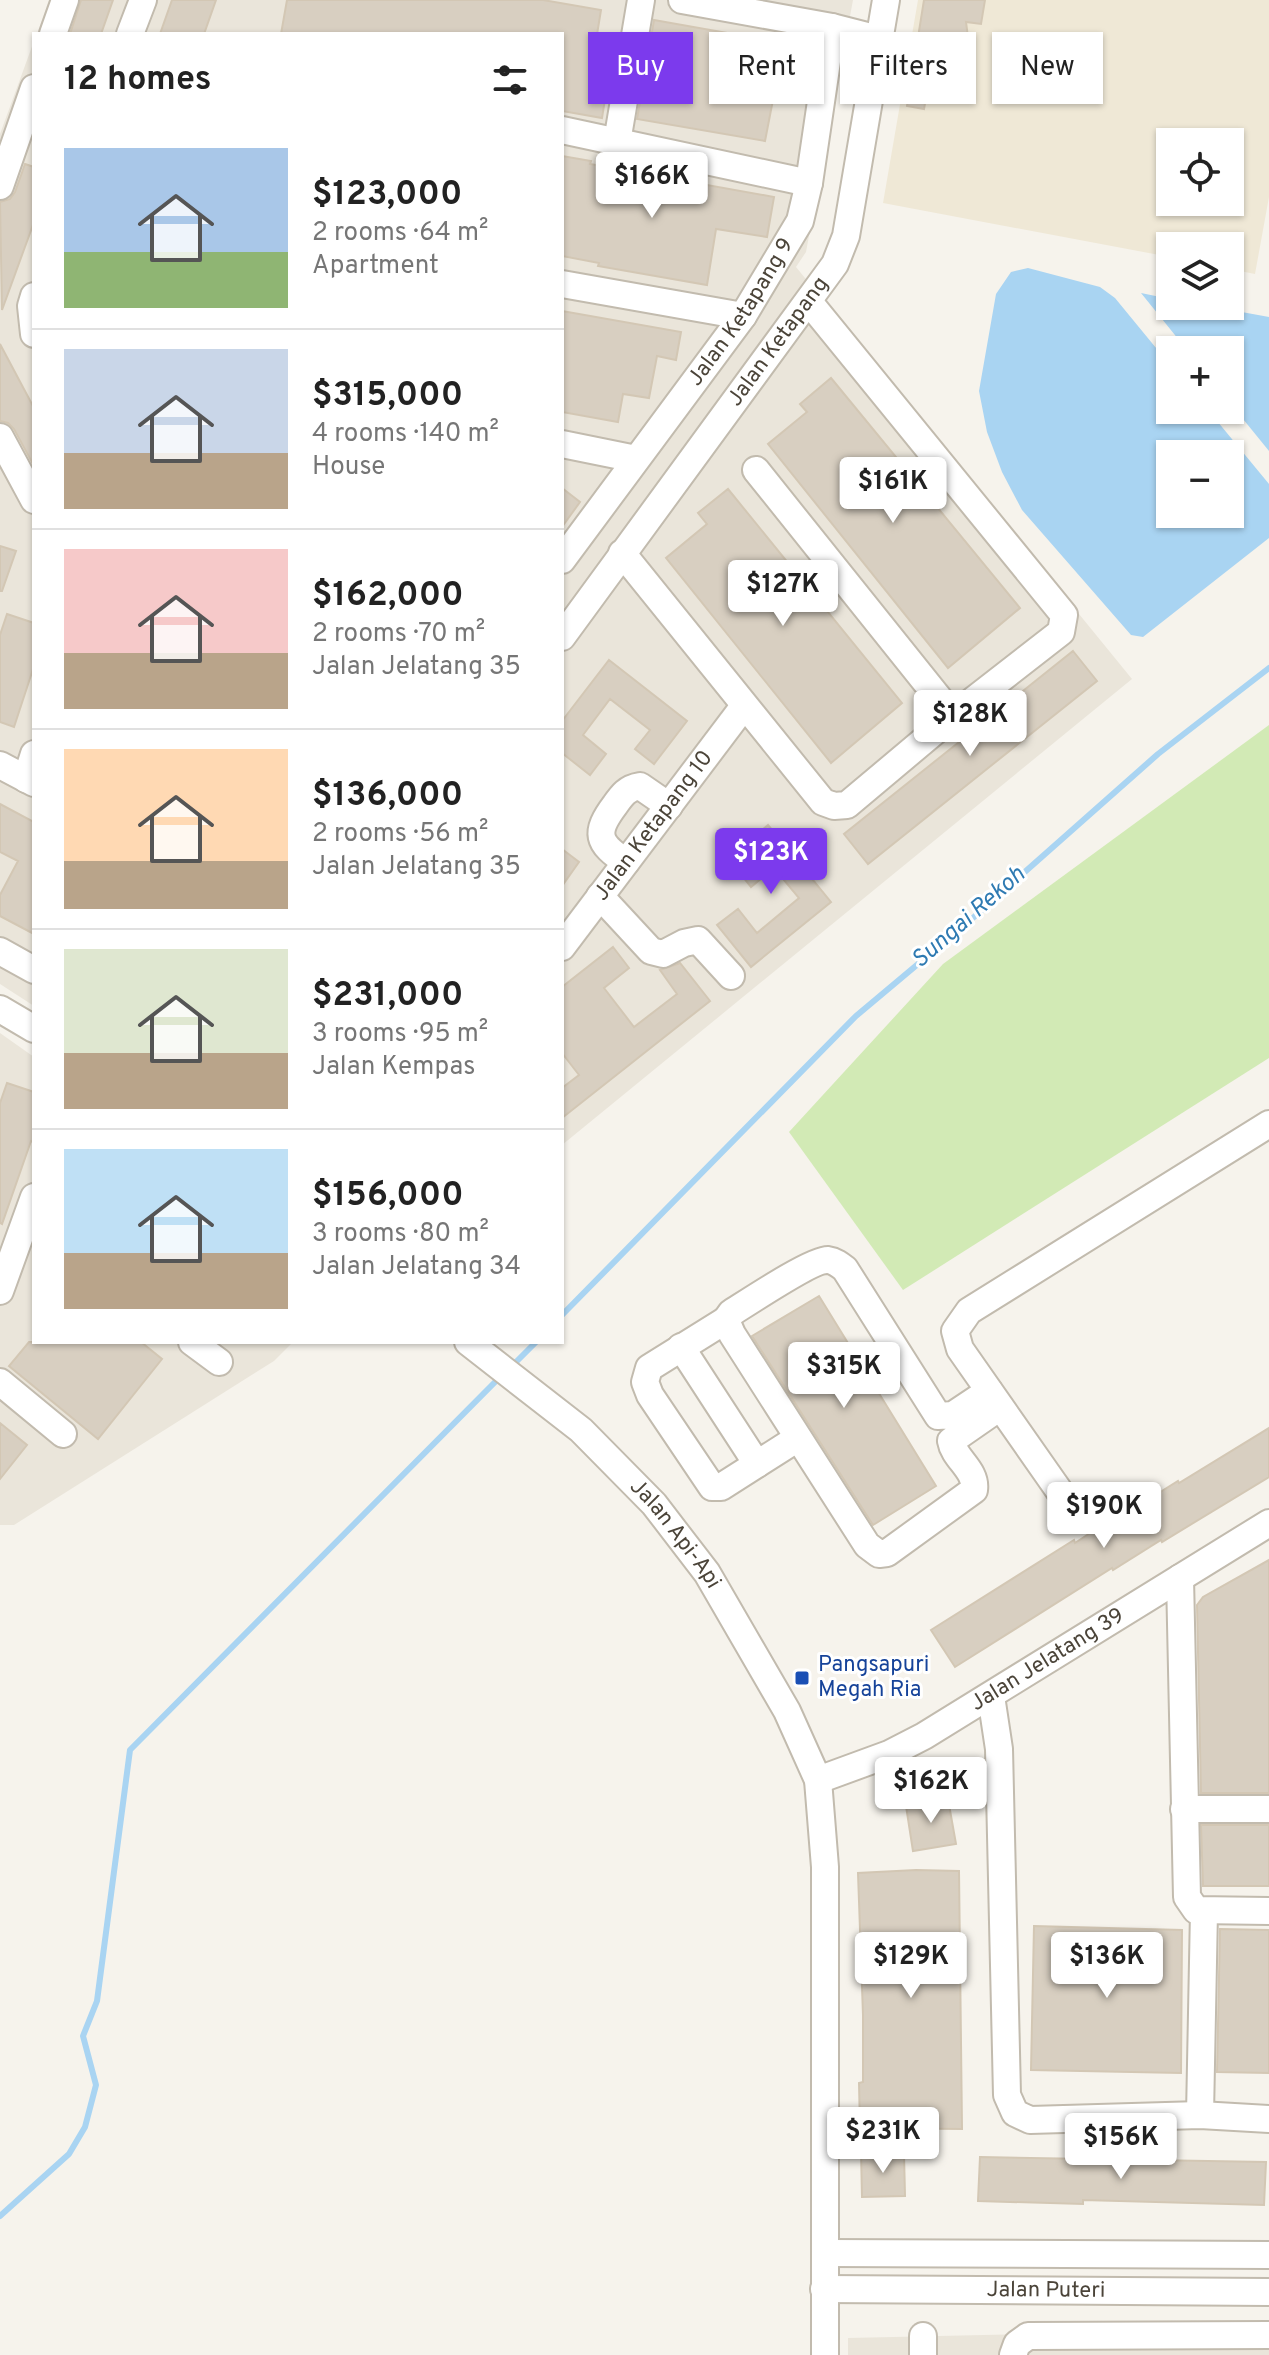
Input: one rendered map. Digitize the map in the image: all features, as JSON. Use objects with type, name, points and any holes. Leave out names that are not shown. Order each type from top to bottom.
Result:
[{"type":"street","points":[[54,32],[65,0]]},
{"type":"street","points":[[131,32],[143,0]]},
{"type":"street","points":[[617,142],[641,0]]},
{"type":"street","points":[[682,0],[852,32]]},
{"type":"street","name":"Jalan Ketapang","points":[[880,32],[886,0]]},
{"type":"street","name":"Jalan Ketapang 9","points":[[564,557],[743,316],[800,221],[809,183],[832,27]]},
{"type":"street","points":[[0,186],[32,94]]},
{"type":"street","name":"Jalan Ketapang","points":[[564,634],[835,264],[846,236],[868,104]]},
{"type":"street","points":[[564,130],[809,183]]},
{"type":"street","points":[[564,284],[743,316]]},
{"type":"street","points":[[622,553],[823,802],[834,806],[847,805],[953,716],[1061,632],[1064,615],[809,302]]},
{"type":"street","points":[[0,437],[32,496]]},
{"type":"street","points":[[564,444],[636,459]]},
{"type":"street","points":[[756,470],[953,716]]},
{"type":"street","name":"Jalan Ketapang 10","points":[[564,944],[744,706]]},
{"type":"street","points":[[0,765],[31,772]]},
{"type":"street","points":[[626,862],[608,850],[600,833],[601,823],[623,794],[640,786],[669,806]]},
{"type":"street","points":[[600,896],[651,951],[663,954],[684,943],[698,940],[731,976]]},
{"type":"street","points":[[0,951],[32,969]]},
{"type":"street","points":[[0,1009],[32,1028]]},
{"type":"street","points":[[1067,1502],[960,1349],[955,1331],[969,1311],[1269,1124]]},
{"type":"street","points":[[0,1291],[32,1211]]},
{"type":"street","points":[[798,1438],[721,1487],[712,1487],[650,1395],[645,1375],[649,1368],[726,1320],[731,1313],[810,1266],[827,1260],[845,1269],[938,1416],[953,1415],[994,1399]]},
{"type":"street","points":[[726,1320],[867,1545],[879,1554],[887,1553],[974,1490],[974,1478],[952,1448],[951,1441],[994,1399]]},
{"type":"street","points":[[195,1344],[219,1362]]},
{"type":"street","name":"Jalan Api-Api","points":[[471,1344],[581,1430],[654,1504],[707,1573],[787,1711],[818,1780],[825,1867],[825,2355]]},
{"type":"street","points":[[681,1347],[757,1464]]},
{"type":"street","points":[[0,1382],[63,1434]]},
{"type":"street","name":"Jalan Jelatang 39","points":[[818,1780],[889,1754],[991,1696],[1269,1523]]},
{"type":"street","points":[[1180,1578],[1187,1897],[1197,1909],[1200,2115]]},
{"type":"street","points":[[991,1696],[999,1749],[1007,2095],[1015,2113],[1030,2120],[1200,2115],[1269,2119]]},
{"type":"street","points":[[1184,1809],[1269,1809]]},
{"type":"street","points":[[1197,1909],[1269,1911]]},
{"type":"street","name":"Jalan Puteri","points":[[827,2253],[1269,2255]]},
{"type":"street","name":"Jalan Puteri","points":[[824,2289],[1269,2292]]},
{"type":"street","points":[[1015,2349],[1028,2336],[1098,2345],[1268,2342]]},
{"type":"shaded area","points":[[49,0],[853,0],[847,32],[840,32],[840,70],[806,252],[796,267],[1132,679],[564,1143],[564,32],[38,32]]},
{"type":"shaded area","points":[[918,0],[1269,0],[1269,197],[1255,274],[1244,272],[1244,232],[1156,232],[1156,254],[883,203],[900,104],[976,104],[976,32],[912,32]]},
{"type":"shaded area","points":[[32,46],[32,1005],[0,984],[0,134]]},
{"type":"shaded area","points":[[0,1033],[32,1056],[32,1344],[291,1344],[274,1361],[14,1525],[0,1525]]},
{"type":"shaded area","points":[[1269,2329],[1269,2355],[848,2355],[848,2338]]},
{"type":"green space","points":[[1269,725],[1269,1058],[903,1290],[789,1132],[943,964]]},
{"type":"water","points":[[1028,268],[1100,287],[1115,298],[1156,348],[1156,424],[1220,424],[1233,440],[1156,440],[1156,528],[1244,528],[1244,454],[1269,484],[1269,538],[1143,637],[1131,635],[1022,510],[1002,472],[987,432],[979,391],[996,294],[1011,272]]},
{"type":"water","points":[[1141,293],[1156,296],[1156,312]]},
{"type":"water","points":[[1244,312],[1269,317],[1269,451],[1244,420],[1244,336],[1176,336],[1163,320],[1244,320]]},
{"type":"building","points":[[81,0],[113,0],[102,32],[71,32]]},
{"type":"building","points":[[172,0],[216,0],[205,32],[161,32]]},
{"type":"building","points":[[287,0],[543,0],[601,10],[597,32],[588,32],[588,104],[604,104],[602,118],[564,111],[564,32],[281,32]]},
{"type":"building","points":[[924,0],[985,0],[981,24],[966,22],[967,32],[919,32]]},
{"type":"building","points":[[654,20],[722,32],[709,32],[709,104],[772,104],[765,141],[637,119],[640,104],[693,104],[693,32],[652,32]]},
{"type":"building","points":[[907,104],[925,104],[924,109]]},
{"type":"building","points":[[564,156],[591,161],[590,164],[774,197],[767,237],[716,229],[707,285],[598,266],[599,263],[564,256]]},
{"type":"building","points":[[25,164],[32,166],[32,228],[2,310],[0,202],[10,199]]},
{"type":"building","points":[[564,311],[681,332],[676,360],[657,356],[649,398],[623,394],[618,422],[564,412]]},
{"type":"building","points":[[0,344],[32,404],[32,462],[14,429],[0,421]]},
{"type":"building","points":[[831,378],[1020,608],[948,668],[768,444],[807,412],[800,404]]},
{"type":"building","points":[[728,489],[902,703],[831,763],[666,558],[707,524],[698,513]]},
{"type":"building","points":[[564,490],[580,502],[564,524]]},
{"type":"building","points":[[0,546],[16,551],[2,591],[0,591]]},
{"type":"building","points":[[7,614],[32,622],[32,672],[14,727],[0,722],[0,635]]},
{"type":"building","points":[[1073,651],[1097,681],[868,864],[844,834]]},
{"type":"building","points":[[609,660],[687,721],[654,764],[635,749],[650,730],[610,699],[583,735],[606,754],[590,775],[564,755],[564,718]]},
{"type":"building","points":[[0,804],[32,821],[32,933],[0,916],[0,895],[18,861],[0,852]]},
{"type":"building","points":[[768,825],[831,902],[751,967],[717,925],[738,909],[757,933],[799,898],[774,868],[751,887],[728,858]]},
{"type":"building","points":[[564,851],[579,862],[564,883]]},
{"type":"building","points":[[613,947],[629,968],[604,988],[634,1027],[677,994],[660,970],[680,963],[710,1001],[564,1116],[564,1086],[579,1075],[564,1056],[564,985]]},
{"type":"building","points":[[7,1083],[32,1091],[32,1141],[2,1224],[0,1223],[0,1103]]},
{"type":"building","points":[[819,1296],[936,1486],[873,1525],[752,1336]]},
{"type":"building","points":[[29,1342],[143,1344],[162,1359],[98,1439],[9,1366]]},
{"type":"building","points":[[0,1423],[27,1445],[0,1479]]},
{"type":"building","points":[[1269,1428],[1269,1477],[1162,1542],[1112,1568],[955,1667],[931,1630],[1074,1540],[1075,1543],[1128,1508],[1130,1511]]},
{"type":"building","points":[[1269,1560],[1269,1793],[1201,1793],[1197,1605],[1203,1597]]},
{"type":"building","points":[[948,1799],[956,1844],[913,1851],[906,1806]]},
{"type":"building","points":[[1201,1825],[1269,1825],[1269,1886],[1203,1886]]},
{"type":"building","points":[[959,1871],[962,2129],[860,2128],[863,2015],[858,1873]]},
{"type":"building","points":[[1034,1926],[1182,1930],[1181,2073],[1031,2070]]},
{"type":"building","points":[[1220,1929],[1269,1930],[1269,2073],[1217,2072]]},
{"type":"building","points":[[861,2151],[904,2154],[905,2196],[862,2197]]},
{"type":"building","points":[[980,2157],[1266,2162],[1264,2205],[1083,2200],[1083,2204],[978,2201]]},
{"type":"waterway","name":"Sungai Rekoh","points":[[564,1313],[856,1016],[974,917],[1158,754],[1269,668]]},
{"type":"waterway","points":[[512,1366],[534,1344]]},
{"type":"waterway","points":[[0,2216],[69,2154],[85,2127],[96,2085],[83,2036],[97,2001],[130,1750],[501,1376]]},
{"type":"place","name":"Pangsapuri Megah Ria","points":[[802,1678]]}]
